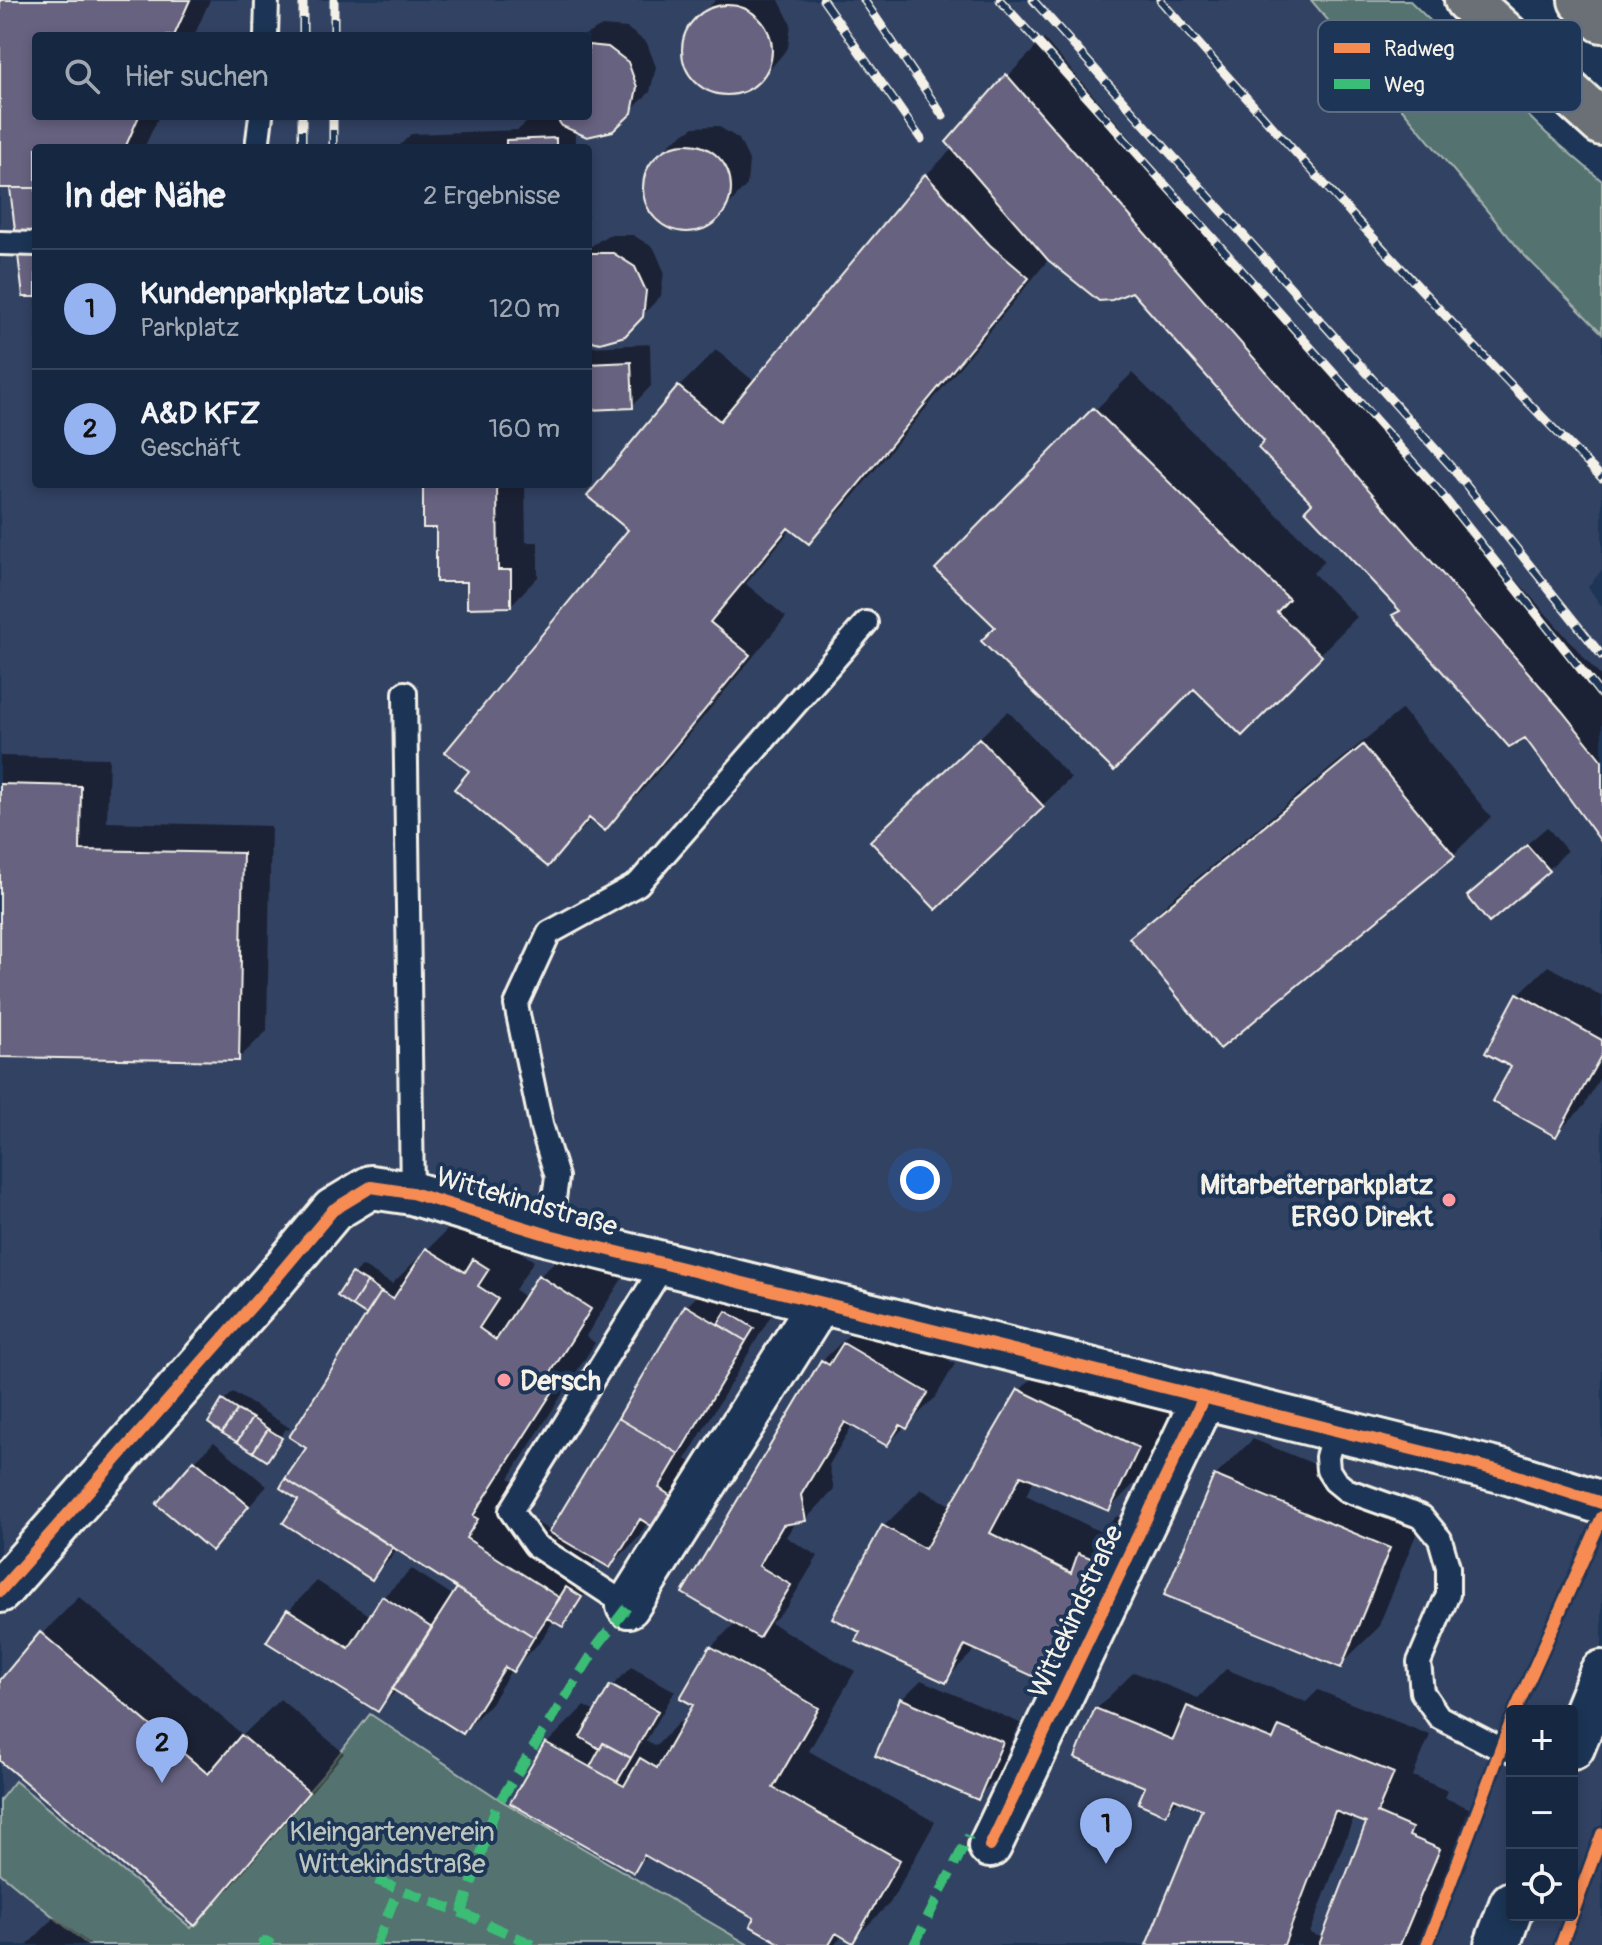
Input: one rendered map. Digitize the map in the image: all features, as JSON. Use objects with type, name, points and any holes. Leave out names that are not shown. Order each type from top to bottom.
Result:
[{"type":"highway","points":[[1467,0],[1489,20]]},
{"type":"highway","points":[[1581,0],[1602,20]]},
{"type":"highway","points":[[1582,105],[1602,123]]},
{"type":"main road","points":[[1578,1732],[1602,1673]]},
{"type":"main road","points":[[1497,1945],[1506,1920]]},
{"type":"street","name":"Wittekindstraße","points":[[0,1591],[333,1210],[371,1187],[412,1193],[549,1235],[1505,1472],[1602,1503]]},
{"type":"street","points":[[628,1606],[820,1302]]},
{"type":"street","name":"Wittekindstraße","points":[[990,1846],[1204,1397]]},
{"type":"lane","points":[[266,32],[267,0]]},
{"type":"lane","points":[[258,144],[260,120]]},
{"type":"lane","points":[[0,243],[32,244]]},
{"type":"lane","points":[[549,1235],[557,1177],[542,1128],[516,1005],[549,933],[638,884],[866,623]]},
{"type":"lane","points":[[405,693],[412,1193]]},
{"type":"lane","points":[[628,1606],[535,1545],[511,1511],[665,1263]]},
{"type":"lane","points":[[1335,1429],[1327,1457],[1328,1470],[1335,1481],[1346,1490],[1422,1517],[1440,1539],[1448,1567],[1448,1594],[1419,1662],[1422,1692],[1439,1717],[1506,1749]]},
{"type":"shaded area","points":[[0,0],[1311,0],[1328,20],[1318,20],[1318,112],[1405,112],[1525,256],[1602,333],[1602,570],[1588,587],[1602,607],[1602,1945],[749,1945],[502,1800],[370,1715],[322,1776],[191,1928],[16,1781],[0,1800]]},
{"type":"shaded area","points":[[0,1873],[88,1945],[0,1945]]},
{"type":"green space","points":[[1311,0],[1409,0],[1430,20],[1328,20]]},
{"type":"green space","points":[[1405,112],[1524,112],[1602,181],[1602,333],[1525,256]]},
{"type":"green space","name":"Kleingartenverein Wittekindstraße","points":[[370,1714],[502,1801],[749,1945],[88,1945],[0,1873],[0,1800],[15,1781],[191,1928],[322,1776]]},
{"type":"building","points":[[0,0],[190,0],[176,32],[32,32],[32,120],[137,120],[127,144],[32,144],[32,188],[0,188]]},
{"type":"building","points":[[727,5],[744,9],[759,18],[768,33],[772,50],[768,67],[759,82],[744,91],[727,95],[710,91],[695,82],[686,67],[682,50],[686,33],[695,18],[710,9]]},
{"type":"building","points":[[592,45],[608,47],[628,62],[637,87],[632,113],[613,131],[587,137],[562,126],[558,120],[592,120]]},
{"type":"building","points":[[1006,74],[1562,711],[1602,761],[1602,843],[1525,738],[1509,747],[1392,615],[1400,611],[1305,510],[1312,503],[1258,448],[1264,441],[1132,292],[1112,300],[1099,301],[1048,260],[946,142]]},
{"type":"building","points":[[556,138],[556,144],[506,144],[506,140]]},
{"type":"building","points":[[687,144],[704,147],[718,157],[728,171],[731,188],[728,205],[718,219],[704,229],[687,232],[670,229],[656,219],[646,205],[643,188],[646,171],[656,157],[670,147]]},
{"type":"building","points":[[925,174],[990,245],[1029,278],[809,544],[788,528],[710,622],[750,655],[605,831],[589,818],[548,867],[454,789],[469,771],[445,752],[628,530],[587,496],[678,386],[720,421]]},
{"type":"building","points":[[10,188],[32,188],[32,297],[23,297]]},
{"type":"building","points":[[592,253],[613,253],[635,267],[646,291],[643,317],[625,336],[600,343],[592,341]]},
{"type":"building","points":[[631,362],[633,408],[592,410],[592,364]]},
{"type":"building","points":[[1093,408],[1289,599],[1277,612],[1322,656],[1242,736],[1194,689],[1114,771],[981,641],[995,627],[935,569]]},
{"type":"building","points":[[423,488],[497,488],[498,570],[511,570],[511,607],[467,608],[467,582],[436,582],[436,528],[423,528]]},
{"type":"building","points":[[979,738],[1044,807],[936,910],[870,841]]},
{"type":"building","points":[[1363,745],[1455,856],[1220,1049],[1129,938]]},
{"type":"building","points":[[0,784],[81,786],[80,850],[243,853],[239,1061],[0,1057]]},
{"type":"building","points":[[1527,845],[1550,871],[1489,923],[1467,896]]},
{"type":"building","points":[[1517,993],[1602,1040],[1602,1054],[1556,1137],[1492,1101],[1511,1067],[1485,1053]]},
{"type":"building","points":[[426,1248],[465,1272],[473,1259],[489,1269],[478,1286],[498,1299],[479,1328],[496,1340],[538,1275],[591,1309],[550,1374],[560,1380],[473,1516],[478,1519],[466,1538],[560,1598],[534,1637],[285,1479],[306,1448],[289,1437],[381,1292],[393,1299]]},
{"type":"building","points":[[352,1273],[367,1282],[352,1306],[337,1296]]},
{"type":"building","points":[[367,1282],[381,1292],[366,1315],[352,1306]]},
{"type":"building","points":[[685,1305],[746,1341],[679,1454],[618,1418]]},
{"type":"building","points":[[726,1311],[754,1328],[746,1341],[718,1324]]},
{"type":"building","points":[[843,1343],[928,1393],[907,1429],[900,1425],[887,1446],[845,1422],[801,1495],[806,1521],[783,1525],[759,1566],[791,1585],[759,1638],[682,1593],[821,1360],[829,1365]]},
{"type":"building","points":[[1018,1389],[1139,1448],[1109,1511],[1021,1475],[990,1533],[1071,1573],[1078,1553],[1109,1565],[1050,1684],[965,1645],[946,1683],[855,1641],[860,1632],[832,1618],[882,1525],[925,1549]]},
{"type":"building","points":[[222,1400],[237,1410],[222,1433],[208,1423]]},
{"type":"building","points":[[237,1410],[252,1418],[237,1442],[222,1433]]},
{"type":"building","points":[[252,1418],[268,1429],[253,1452],[237,1442]]},
{"type":"building","points":[[618,1418],[679,1454],[659,1488],[671,1496],[653,1527],[640,1519],[610,1568],[549,1532]]},
{"type":"building","points":[[268,1429],[282,1438],[267,1461],[253,1452]]},
{"type":"building","points":[[194,1460],[249,1506],[212,1551],[156,1504]]},
{"type":"building","points":[[1214,1475],[1390,1548],[1341,1668],[1164,1595]]},
{"type":"building","points":[[285,1479],[393,1547],[372,1580],[283,1523],[298,1500],[280,1488]]},
{"type":"building","points":[[566,1587],[582,1597],[563,1627],[547,1618]]},
{"type":"building","points":[[457,1588],[534,1637],[513,1672],[505,1667],[463,1734],[392,1689]]},
{"type":"building","points":[[382,1596],[432,1628],[378,1712],[266,1642],[287,1609],[349,1648]]},
{"type":"building","points":[[40,1632],[208,1774],[241,1735],[309,1792],[195,1926],[0,1761],[0,1680]]},
{"type":"building","points":[[710,1646],[819,1708],[773,1788],[900,1860],[853,1943],[836,1933],[829,1945],[783,1945],[750,1926],[754,1918],[644,1855],[634,1873],[510,1803],[545,1742],[624,1786],[640,1758],[657,1768],[693,1705],[680,1698]]},
{"type":"building","points":[[610,1685],[658,1711],[631,1758],[603,1743],[600,1749],[580,1737]]},
{"type":"building","points":[[900,1698],[1003,1742],[978,1800],[875,1756]]},
{"type":"building","points":[[1187,1706],[1273,1740],[1279,1726],[1394,1773],[1377,1813],[1412,1828],[1409,1836],[1440,1849],[1400,1945],[1319,1945],[1366,1823],[1335,1811],[1284,1945],[1146,1945],[1202,1809],[1174,1798],[1166,1815],[1138,1803],[1145,1787],[1075,1758],[1095,1708],[1173,1740]]},
{"type":"building","points":[[603,1743],[631,1758],[617,1782],[590,1767]]},
{"type":"railway","points":[[303,0],[303,32]]},
{"type":"railway","points":[[334,0],[334,32]]},
{"type":"railway","points":[[823,0],[921,139]]},
{"type":"railway","points":[[864,0],[943,116]]},
{"type":"railway","points":[[1000,0],[1439,491],[1602,696]]},
{"type":"railway","points":[[1033,0],[1454,470],[1602,656]]},
{"type":"railway","points":[[1160,0],[1377,242],[1602,478]]},
{"type":"railway","points":[[302,120],[302,144]]},
{"type":"railway","points":[[333,120],[333,144]]},
{"type":"marked path","points":[[462,1913],[496,1807],[598,1645],[628,1606]]},
{"type":"marked path","points":[[914,1945],[969,1836]]},
{"type":"marked path","points":[[376,1880],[534,1945]]},
{"type":"marked path","points":[[376,1945],[398,1889]]},
{"type":"marked path","points":[[260,1945],[266,1941],[273,1945]]},
{"type":"cycle path","points":[[0,1591],[333,1210],[371,1187],[412,1193],[549,1235],[1505,1472],[1602,1503]]},
{"type":"cycle path","points":[[990,1846],[1204,1397]]},
{"type":"cycle path","points":[[1518,1705],[1602,1517]]},
{"type":"cycle path","points":[[1427,1945],[1506,1735]]},
{"type":"cycle path","points":[[1561,1945],[1602,1834]]},
{"type":"place","name":"Mitarbeiterparkplatz ERGO Direkt","points":[[1449,1200]]},
{"type":"place","name":"Dersch","points":[[504,1380]]},
{"type":"place","name":"A&D KFZ","points":[[162,1783]]},
{"type":"place","name":"Kundenparkplatz Louis","points":[[1106,1864]]}]
